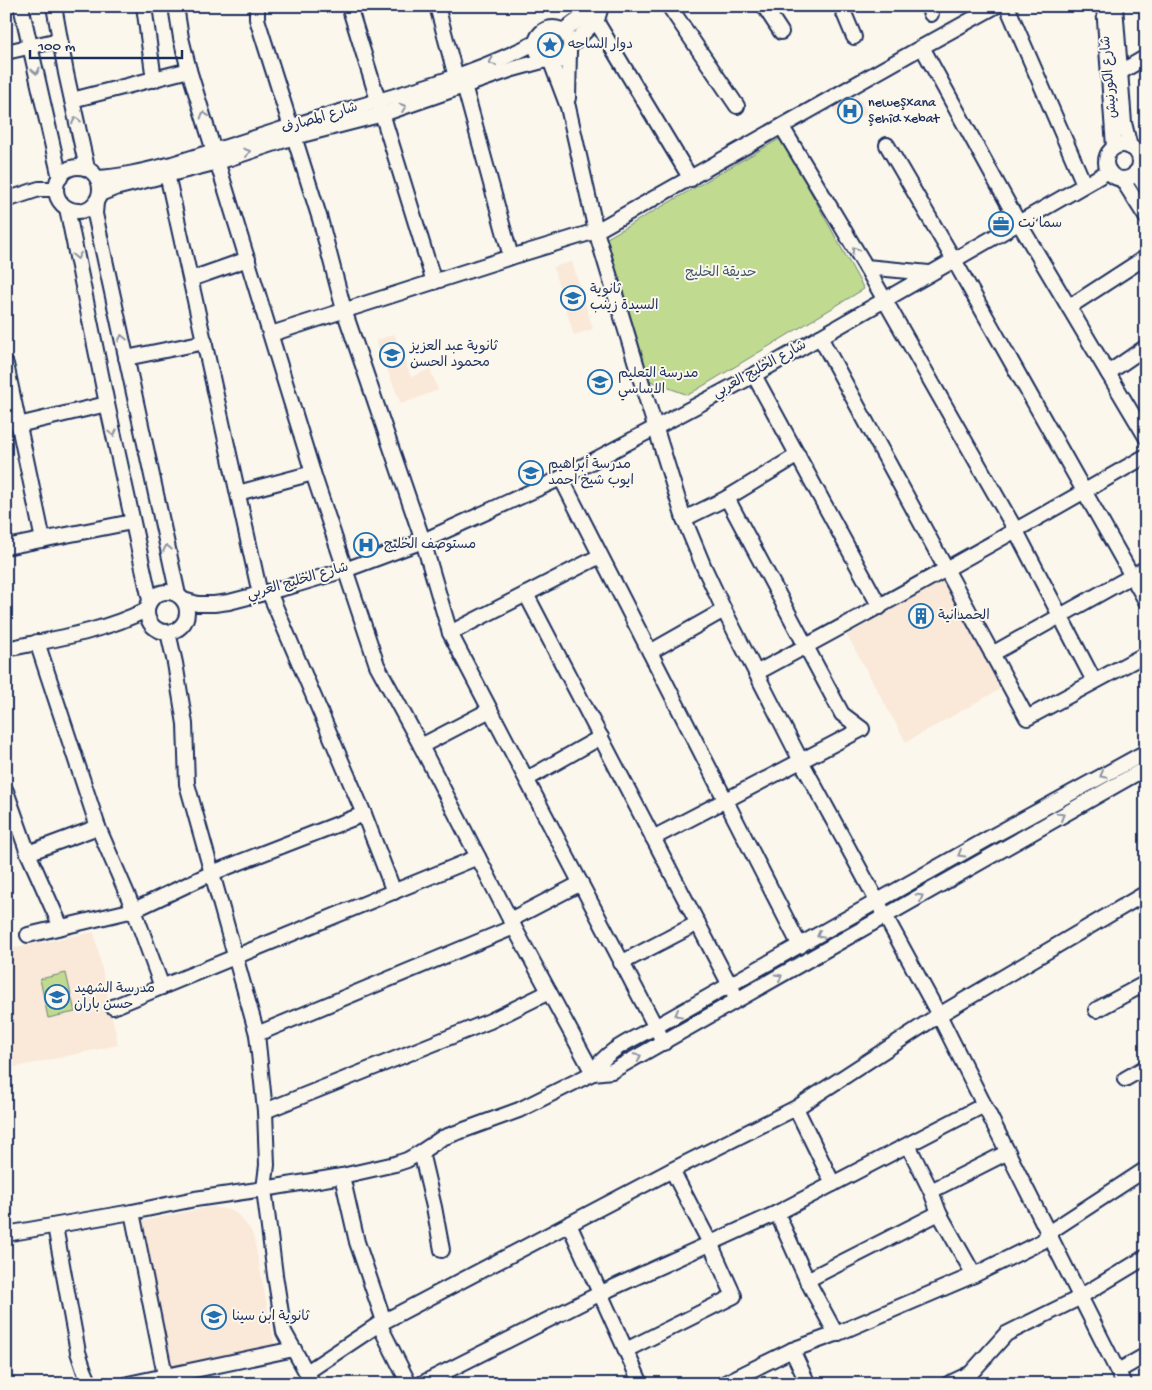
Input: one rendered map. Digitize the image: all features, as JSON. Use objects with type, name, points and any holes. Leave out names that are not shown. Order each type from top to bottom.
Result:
[{"type":"street","points":[[21,6],[58,183],[59,200],[73,211],[86,210],[98,198],[115,188],[167,174],[293,132],[381,108],[460,81],[562,59],[594,10]]},
{"type":"street","points":[[54,6],[87,168],[97,178],[100,186],[95,214],[181,598],[187,614],[185,621]]},
{"type":"street","points":[[144,6],[154,80]]},
{"type":"street","points":[[176,6],[189,70],[272,334],[313,473],[377,665],[422,746],[512,924],[592,1072]]},
{"type":"street","points":[[257,6],[257,19],[320,219],[344,310],[423,541],[450,633],[664,1043]]},
{"type":"street","points":[[349,6],[434,282]]},
{"type":"street","points":[[436,6],[511,256]]},
{"type":"street","points":[[670,6],[737,106]]},
{"type":"street","points":[[764,6],[782,32]]},
{"type":"street","points":[[841,6],[854,37]]},
{"type":"street","points":[[272,334],[511,256],[596,231],[996,6]]},
{"type":"street","points":[[1007,6],[1084,184]]},
{"type":"street","name":"شارع الكورنيش","points":[[1104,6],[1114,147]]},
{"type":"street","name":"شارع الكورنيش","points":[[1115,6],[1124,123],[1137,149]]},
{"type":"street","points":[[563,31],[594,10]]},
{"type":"street","points":[[594,10],[690,179]]},
{"type":"street","points":[[568,107],[569,48],[566,35],[558,29],[547,30],[538,37],[538,53],[549,61],[568,107],[596,231],[684,519],[724,610],[801,761],[939,1015],[1121,1378],[1146,1356]]},
{"type":"street","points":[[6,52],[60,40]]},
{"type":"street","points":[[460,81],[537,42]]},
{"type":"street","points":[[922,47],[1018,222],[1146,437]]},
{"type":"street","points":[[1119,73],[1146,58]]},
{"type":"street","points":[[72,100],[189,70]]},
{"type":"street","points":[[782,127],[866,267],[1015,529],[1094,681]]},
{"type":"street","points":[[887,145],[1146,601]]},
{"type":"street","points":[[1122,179],[1132,176],[1136,172],[1139,162],[1137,149],[1120,145],[1114,147],[1109,152],[1106,160],[1109,171],[1112,175],[1122,179],[1146,217]]},
{"type":"street","points":[[97,178],[110,178],[216,157]]},
{"type":"street","points":[[6,200],[58,183],[63,173],[73,168],[87,168]]},
{"type":"street","name":"شارع الخليج العربي","points":[[99,629],[136,626],[168,632],[181,627],[185,621],[199,614],[230,602],[345,570],[423,541],[561,478],[656,428],[754,375],[1109,171]]},
{"type":"street","points":[[1136,172],[1146,188]]},
{"type":"street","points":[[167,174],[238,493],[264,593],[364,814],[394,892]]},
{"type":"street","points":[[67,208],[132,522],[150,623],[154,628]]},
{"type":"street","points":[[1069,307],[1146,258]]},
{"type":"street","points":[[191,279],[248,259]]},
{"type":"street","points":[[866,267],[929,274]]},
{"type":"street","points":[[820,337],[1027,718],[1146,654]]},
{"type":"street","points":[[126,358],[205,342]]},
{"type":"street","points":[[1108,373],[1146,346]]},
{"type":"street","points":[[6,364],[42,540]]},
{"type":"street","points":[[754,375],[880,607]]},
{"type":"street","points":[[18,425],[107,404]]},
{"type":"street","points":[[684,519],[727,498],[798,455]]},
{"type":"street","points":[[756,673],[947,570],[1015,529],[1146,456]]},
{"type":"street","points":[[238,493],[313,473]]},
{"type":"street","points":[[561,478],[800,946]]},
{"type":"street","points":[[653,838],[862,729],[842,714],[727,498]]},
{"type":"street","points":[[6,548],[132,522]]},
{"type":"street","points":[[450,633],[600,556]]},
{"type":"street","points":[[992,654],[1146,568]]},
{"type":"street","name":"شارع الخليج العربي","points":[[6,649],[99,629],[123,621],[148,605],[156,594],[163,592],[171,592],[181,598],[206,604],[230,602]]},
{"type":"street","points":[[526,594],[738,1001]]},
{"type":"street","points":[[650,652],[724,610]]},
{"type":"street","points":[[168,632],[185,724],[187,784],[257,1034],[265,1111],[267,1166],[264,1189],[274,1275],[284,1332],[310,1378],[382,1323],[672,1170],[796,1108],[939,1015],[1146,893]]},
{"type":"street","points":[[37,642],[98,827],[134,910],[162,987]]},
{"type":"street","points":[[422,746],[490,710]]},
{"type":"street","points":[[527,779],[601,737]]},
{"type":"street","points":[[592,1072],[606,1056],[655,1027],[991,837],[1146,752]]},
{"type":"street","points":[[6,1234],[195,1199],[342,1176],[407,1160],[442,1138],[519,1110],[592,1072],[612,1071],[1146,768]]},
{"type":"street","points":[[6,791],[28,853],[61,927]]},
{"type":"street","points":[[28,935],[134,910],[212,873],[364,814]]},
{"type":"street","points":[[28,853],[98,827]]},
{"type":"street","points":[[113,1007],[478,857]]},
{"type":"street","points":[[257,1034],[512,924],[581,883]]},
{"type":"street","points":[[621,962],[698,923]]},
{"type":"street","points":[[1096,1010],[1146,983]]},
{"type":"street","points":[[265,1111],[490,1021],[549,992]]},
{"type":"street","points":[[1125,1079],[1146,1067]]},
{"type":"street","points":[[421,1384],[601,1294],[710,1242],[777,1213],[984,1105]]},
{"type":"street","points":[[796,1108],[833,1184]]},
{"type":"street","points":[[908,1145],[931,1191],[939,1213],[974,1275]]},
{"type":"street","points":[[421,1152],[442,1250]]},
{"type":"street","points":[[931,1191],[1008,1152]]},
{"type":"street","points":[[723,1384],[792,1350],[836,1334],[974,1275],[1042,1241],[1048,1233],[1146,1169]]},
{"type":"street","points":[[626,1350],[734,1296],[710,1242],[672,1170]]},
{"type":"street","points":[[342,1176],[357,1242],[382,1323],[409,1384]]},
{"type":"street","points":[[132,1212],[167,1380]]},
{"type":"street","points":[[777,1213],[807,1280],[836,1334]]},
{"type":"street","points":[[807,1280],[939,1213]]},
{"type":"street","points":[[569,1224],[641,1384]]},
{"type":"street","points":[[55,1226],[76,1344],[90,1384]]},
{"type":"street","points":[[948,1384],[974,1378],[1006,1334],[1080,1296],[1146,1257]]},
{"type":"street","points":[[128,1384],[167,1380],[294,1349]]},
{"type":"street","points":[[792,1350],[808,1384]]},
{"type":"shaded area","name":"neweşxana şehîd Xebat","points":[[857,95],[869,115],[840,121],[832,107]]},
{"type":"shaded area","name":"ثانوية السيدة زينب","points":[[572,262],[593,329],[574,335],[553,267]]},
{"type":"shaded area","name":"ثانوية عبد العزيز محمود الحسن","points":[[394,334],[411,377],[430,369],[438,390],[401,404],[376,341]]},
{"type":"shaded area","points":[[943,581],[1002,688],[906,742],[847,635]]},
{"type":"shaded area","name":"مدرسة الشهيد حسن باران","points":[[94,932],[118,1045],[6,1069],[6,950]]},
{"type":"shaded area","points":[[211,1207],[230,1210],[238,1215],[250,1229],[254,1239],[275,1347],[172,1367],[143,1221]]},
{"type":"green space","name":"حديقة الخليج","points":[[781,138],[864,289],[688,395],[650,381],[607,238]]},
{"type":"green space","points":[[66,973],[75,1012],[48,1018],[40,979]]},
{"type":"place","name":"دوار الساحه","points":[[550,45]]},
{"type":"place","name":"neweşxana şehîd Xebat","points":[[850,111]]},
{"type":"place","name":"سما نت","points":[[1001,224]]},
{"type":"place","name":"ثانوية السيدة زينب","points":[[573,298]]},
{"type":"place","name":"ثانوية عبد العزيز محمود الحسن","points":[[392,355]]},
{"type":"place","name":"مدرسة التعليم الاساسي","points":[[600,382]]},
{"type":"place","name":"مدرسة أبراهيم ايوب شيخ احمد","points":[[531,473]]},
{"type":"place","name":"مستوصف الخليج","points":[[366,545]]},
{"type":"place","name":"الحمدانية","points":[[921,616]]},
{"type":"place","name":"مدرسة الشهيد حسن باران","points":[[57,997]]},
{"type":"place","name":"ثانوية ابن سينا","points":[[214,1317]]}]
